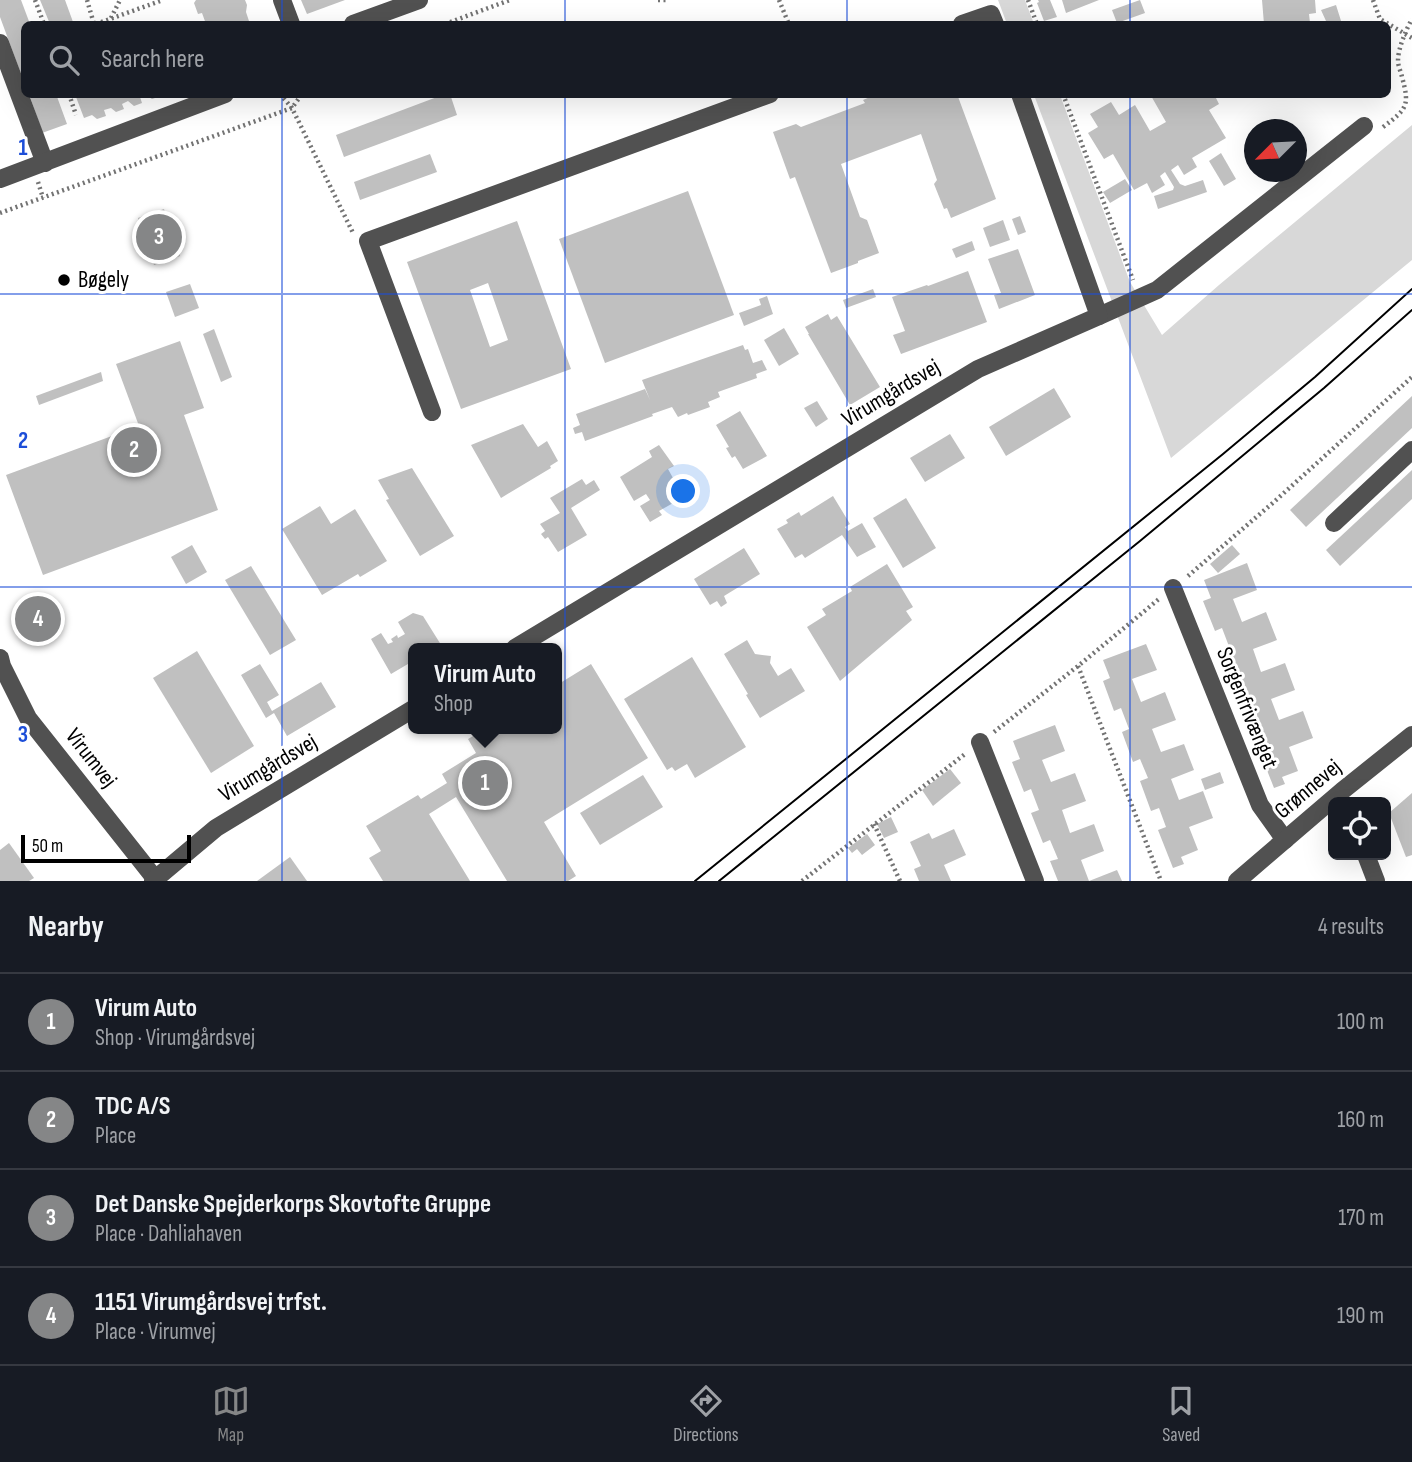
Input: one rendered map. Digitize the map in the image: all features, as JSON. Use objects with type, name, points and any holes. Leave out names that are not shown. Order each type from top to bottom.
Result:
[{"type":"street","points":[[282,0],[290,21]]},
{"type":"street","points":[[362,21],[419,0]]},
{"type":"street","points":[[971,21],[991,14],[994,21]]},
{"type":"street","points":[[0,43],[45,163]]},
{"type":"street","points":[[0,179],[215,98]]},
{"type":"street","points":[[432,412],[368,241],[759,98]]},
{"type":"street","points":[[1021,98],[1099,316]]},
{"type":"street","name":"Virumgårdsvej","points":[[523,643],[978,369],[1157,290],[1364,126]]},
{"type":"street","points":[[1334,523],[1412,450]]},
{"type":"street","name":"Sorgenfrivænget","points":[[1174,588],[1260,806],[1285,841]]},
{"type":"street","name":"Virumvej","points":[[1,663],[29,718],[155,880]]},
{"type":"street","name":"Virumgårdsvej","points":[[155,880],[216,828],[408,712]]},
{"type":"street","name":"Grønnevej","points":[[1344,797],[1412,735]]},
{"type":"street","points":[[980,743],[1035,881]]},
{"type":"street","name":"Grønnevej","points":[[1237,881],[1328,809]]},
{"type":"street","points":[[1368,860],[1376,881]]},
{"type":"path","points":[[35,0],[43,21]]},
{"type":"path","points":[[87,0],[94,21]]},
{"type":"path","points":[[111,19],[120,0]]},
{"type":"path","points":[[105,21],[163,0]]},
{"type":"path","points":[[453,21],[510,0]]},
{"type":"path","points":[[658,0],[668,0]]},
{"type":"path","points":[[779,0],[788,21]]},
{"type":"path","points":[[1028,0],[1036,21]]},
{"type":"path","points":[[1373,0],[1380,19],[1384,21]]},
{"type":"path","points":[[1364,126],[1377,131],[1401,114],[1407,104],[1398,60],[1405,33],[1412,19]]},
{"type":"path","points":[[1391,25],[1412,38]]},
{"type":"path","points":[[70,98],[76,115]]},
{"type":"path","points":[[283,98],[292,108],[354,234],[368,241]]},
{"type":"path","points":[[0,213],[292,108],[299,98]]},
{"type":"path","points":[[1065,98],[1140,298]]},
{"type":"path","points":[[802,881],[1174,588],[1412,377]]},
{"type":"path","points":[[1077,666],[1161,881]]},
{"type":"path","points":[[874,824],[900,881]]},
{"type":"shaded area","points":[[998,0],[1025,0],[1033,21],[1006,21]]},
{"type":"shaded area","points":[[1035,98],[1061,98],[1130,282],[1162,335],[1412,125],[1412,260],[1171,458]]},
{"type":"building","points":[[0,0],[21,0],[29,21],[21,21],[21,74],[0,17]]},
{"type":"building","points":[[40,0],[65,0],[73,21],[49,21]]},
{"type":"building","points":[[196,0],[245,0],[249,21],[205,21],[202,13],[198,14],[194,3]]},
{"type":"building","points":[[301,0],[345,0],[307,14]]},
{"type":"building","points":[[1038,0],[1050,0],[1057,17],[1044,21]]},
{"type":"building","points":[[1062,0],[1099,0],[1066,13]]},
{"type":"building","points":[[1140,0],[1145,13],[1116,21],[1112,10]]},
{"type":"building","points":[[1262,0],[1315,0],[1316,13],[1309,14],[1310,21],[1264,21]]},
{"type":"building","points":[[1336,5],[1341,21],[1326,21],[1321,10]]},
{"type":"building","points":[[30,98],[57,98],[67,124],[42,133]]},
{"type":"building","points":[[76,98],[140,98],[142,103],[134,106],[128,101],[122,104],[124,109],[116,112],[111,108],[104,110],[106,116],[97,119],[92,115],[84,118]]},
{"type":"building","points":[[434,98],[451,98],[457,115],[344,157],[336,135]]},
{"type":"building","points":[[958,98],[996,199],[951,218],[947,208],[944,209],[934,184],[937,180],[921,134],[841,164],[860,217],[867,220],[879,253],[831,273],[795,177],[790,179],[773,132],[796,124],[801,127],[865,103],[863,100]]},
{"type":"building","points":[[1152,98],[1216,98],[1219,104],[1209,110],[1226,138],[1192,158],[1197,167],[1184,175],[1178,165],[1171,170],[1180,184],[1185,186],[1203,180],[1207,192],[1158,209],[1154,196],[1173,190],[1174,187],[1165,172],[1160,176],[1165,185],[1152,193],[1147,183],[1134,190],[1113,154],[1104,159],[1088,133],[1098,127],[1090,114],[1111,102],[1119,115],[1135,105],[1150,131],[1166,122]]},
{"type":"building","points":[[1221,153],[1236,179],[1224,186],[1209,161]]},
{"type":"building","points":[[430,154],[437,172],[360,200],[354,182]]},
{"type":"building","points":[[1125,179],[1132,190],[1110,203],[1103,192]]},
{"type":"building","points":[[688,191],[734,315],[605,363],[559,239]]},
{"type":"building","points":[[164,209],[180,256],[154,265],[138,218]]},
{"type":"building","points":[[1020,216],[1026,232],[1018,235],[1012,219]]},
{"type":"building","points":[[1003,220],[1010,240],[990,247],[983,228]]},
{"type":"building","points":[[517,221],[571,369],[461,409],[407,262]],"holes":[[[488,283],[508,340],[490,347],[470,290]]]},
{"type":"building","points":[[972,241],[975,250],[956,258],[952,249]]},
{"type":"building","points":[[1018,249],[1035,295],[999,309],[994,295],[1001,293],[988,259]]},
{"type":"building","points":[[968,271],[987,322],[901,354],[893,335],[905,331],[892,297]]},
{"type":"building","points":[[190,284],[199,308],[175,317],[166,292]]},
{"type":"building","points":[[873,289],[876,297],[846,308],[843,300]]},
{"type":"building","points":[[767,296],[773,314],[744,326],[739,313],[761,305],[759,299]]},
{"type":"building","points":[[828,314],[831,320],[837,316],[880,387],[850,405],[805,327]]},
{"type":"building","points":[[784,328],[799,354],[779,366],[764,340]]},
{"type":"building","points":[[214,329],[232,377],[221,382],[203,334]]},
{"type":"building","points":[[180,341],[204,408],[184,415],[218,510],[43,575],[6,475],[139,426],[116,364]]},
{"type":"building","points":[[743,345],[745,350],[748,349],[753,363],[762,360],[767,370],[756,374],[757,378],[718,392],[720,397],[708,402],[710,407],[678,417],[672,407],[585,441],[582,432],[575,434],[573,428],[580,425],[576,414],[645,389],[650,400],[642,380]]},
{"type":"building","points":[[101,372],[103,381],[39,405],[36,396]]},
{"type":"building","points":[[1054,388],[1071,417],[1006,456],[989,427]]},
{"type":"building","points":[[1412,396],[1412,428],[1306,527],[1290,510]]},
{"type":"building","points":[[817,401],[828,419],[816,427],[804,408]]},
{"type":"building","points":[[740,411],[767,456],[743,469],[735,456],[732,458],[716,425]]},
{"type":"building","points":[[523,424],[538,447],[547,441],[558,461],[501,498],[471,445]]},
{"type":"building","points":[[950,434],[965,458],[925,482],[910,458]]},
{"type":"building","points":[[659,445],[674,466],[668,469],[678,487],[669,492],[675,502],[659,511],[662,515],[650,522],[640,506],[650,500],[646,494],[634,501],[620,477],[652,457],[649,451]]},
{"type":"building","points":[[412,468],[454,536],[420,556],[386,500],[389,499],[378,480]]},
{"type":"building","points":[[1412,470],[1412,499],[1340,566],[1326,550]]},
{"type":"building","points":[[582,479],[586,485],[594,480],[600,490],[571,508],[587,535],[558,552],[548,537],[545,539],[541,534],[545,531],[540,524],[560,513],[550,498]]},
{"type":"building","points":[[833,496],[850,524],[845,527],[848,531],[862,523],[876,547],[857,557],[842,535],[805,558],[802,554],[795,558],[777,529],[799,512],[801,516]]},
{"type":"building","points":[[906,498],[936,548],[903,568],[873,518]]},
{"type":"building","points":[[320,506],[331,524],[355,509],[387,561],[322,595],[282,529]]},
{"type":"building","points":[[192,545],[207,572],[186,584],[171,557]]},
{"type":"building","points":[[1232,545],[1240,554],[1218,573],[1210,564]]},
{"type":"building","points":[[744,548],[760,574],[724,596],[727,603],[721,607],[717,601],[710,605],[694,579]]},
{"type":"building","points":[[1247,563],[1257,590],[1233,599],[1242,622],[1266,612],[1277,640],[1253,649],[1261,672],[1285,663],[1295,690],[1271,699],[1279,720],[1303,711],[1313,738],[1289,747],[1298,771],[1282,777],[1285,784],[1274,788],[1259,750],[1267,747],[1259,728],[1252,731],[1241,701],[1248,698],[1241,679],[1234,682],[1222,652],[1230,649],[1222,628],[1215,631],[1203,601],[1211,598],[1204,580]]},
{"type":"building","points":[[887,564],[913,607],[906,611],[912,620],[840,681],[807,627],[826,615],[822,609],[852,591],[850,587]]},
{"type":"building","points":[[251,566],[296,640],[270,655],[225,580]]},
{"type":"building","points":[[44,612],[47,621],[32,627],[29,618]]},
{"type":"building","points":[[413,613],[423,616],[440,643],[408,643],[408,664],[391,674],[371,639],[381,633],[388,644],[393,642],[391,639],[397,635],[398,638],[405,634],[398,622]]},
{"type":"building","points":[[747,640],[755,654],[771,656],[770,663],[778,676],[791,668],[805,691],[760,718],[724,654]]},
{"type":"building","points":[[1146,644],[1157,670],[1132,679],[1141,702],[1165,692],[1176,720],[1152,729],[1161,752],[1184,744],[1194,770],[1171,779],[1179,800],[1203,791],[1213,818],[1189,827],[1198,850],[1181,857],[1184,864],[1173,868],[1158,830],[1166,827],[1159,808],[1151,811],[1140,781],[1148,778],[1140,759],[1133,762],[1122,732],[1129,729],[1121,708],[1114,711],[1103,681],[1110,678],[1103,660]]},
{"type":"building","points":[[197,651],[254,746],[211,773],[153,678]]},
{"type":"building","points":[[692,657],[746,747],[695,778],[687,764],[675,771],[672,767],[667,770],[624,699]]},
{"type":"building","points":[[260,664],[279,695],[267,702],[272,711],[321,682],[336,707],[287,736],[274,713],[266,718],[241,675]]},
{"type":"building","points":[[591,664],[648,758],[544,822],[576,876],[568,881],[507,881],[456,797],[429,814],[470,881],[383,881],[369,858],[381,851],[366,826],[418,795],[421,799],[447,783],[442,774],[476,753],[468,739],[476,734],[562,734],[562,682]]},
{"type":"building","points":[[1055,725],[1065,751],[1042,760],[1051,782],[1075,773],[1086,801],[1062,810],[1070,833],[1094,824],[1104,851],[1081,860],[1089,881],[1058,881],[1050,861],[1058,859],[1050,840],[1043,843],[1031,813],[1039,810],[1031,789],[1024,792],[1012,762],[1020,759],[1013,741]]},
{"type":"building","points":[[950,769],[961,783],[933,806],[922,790]]},
{"type":"building","points":[[1220,772],[1224,783],[1205,790],[1201,779]]},
{"type":"building","points":[[643,775],[663,807],[600,845],[580,813]]},
{"type":"building","points":[[1412,793],[1412,855],[1406,857],[1391,818],[1391,811]]},
{"type":"building","points":[[891,817],[898,832],[884,838],[877,824]]},
{"type":"building","points":[[954,829],[966,855],[944,865],[951,881],[919,881],[914,869],[921,866],[910,842],[929,833],[932,839]]},
{"type":"building","points":[[867,834],[875,845],[862,855],[857,849],[852,853],[848,848]]},
{"type":"building","points":[[9,843],[34,878],[29,881],[0,881],[0,850]]},
{"type":"building","points":[[290,857],[307,881],[257,881]]},
{"type":"building","points":[[1117,870],[1122,881],[1089,881]]},
{"type":"tram line","points":[[695,881],[1223,454],[1315,377],[1412,289]]},
{"type":"tram line","points":[[719,881],[1140,541],[1324,388],[1412,310]]},
{"type":"place","name":"Det Danske Spejderkorps Skovtofte Gruppe","points":[[159,237]]},
{"type":"place","name":"Bøgely","points":[[64,280]]},
{"type":"place","name":"TDC A/S","points":[[134,450]]},
{"type":"place","name":"1151 Virumgårdsvej trfst.","points":[[38,619]]},
{"type":"place","name":"Virum Auto","points":[[485,783]]}]
